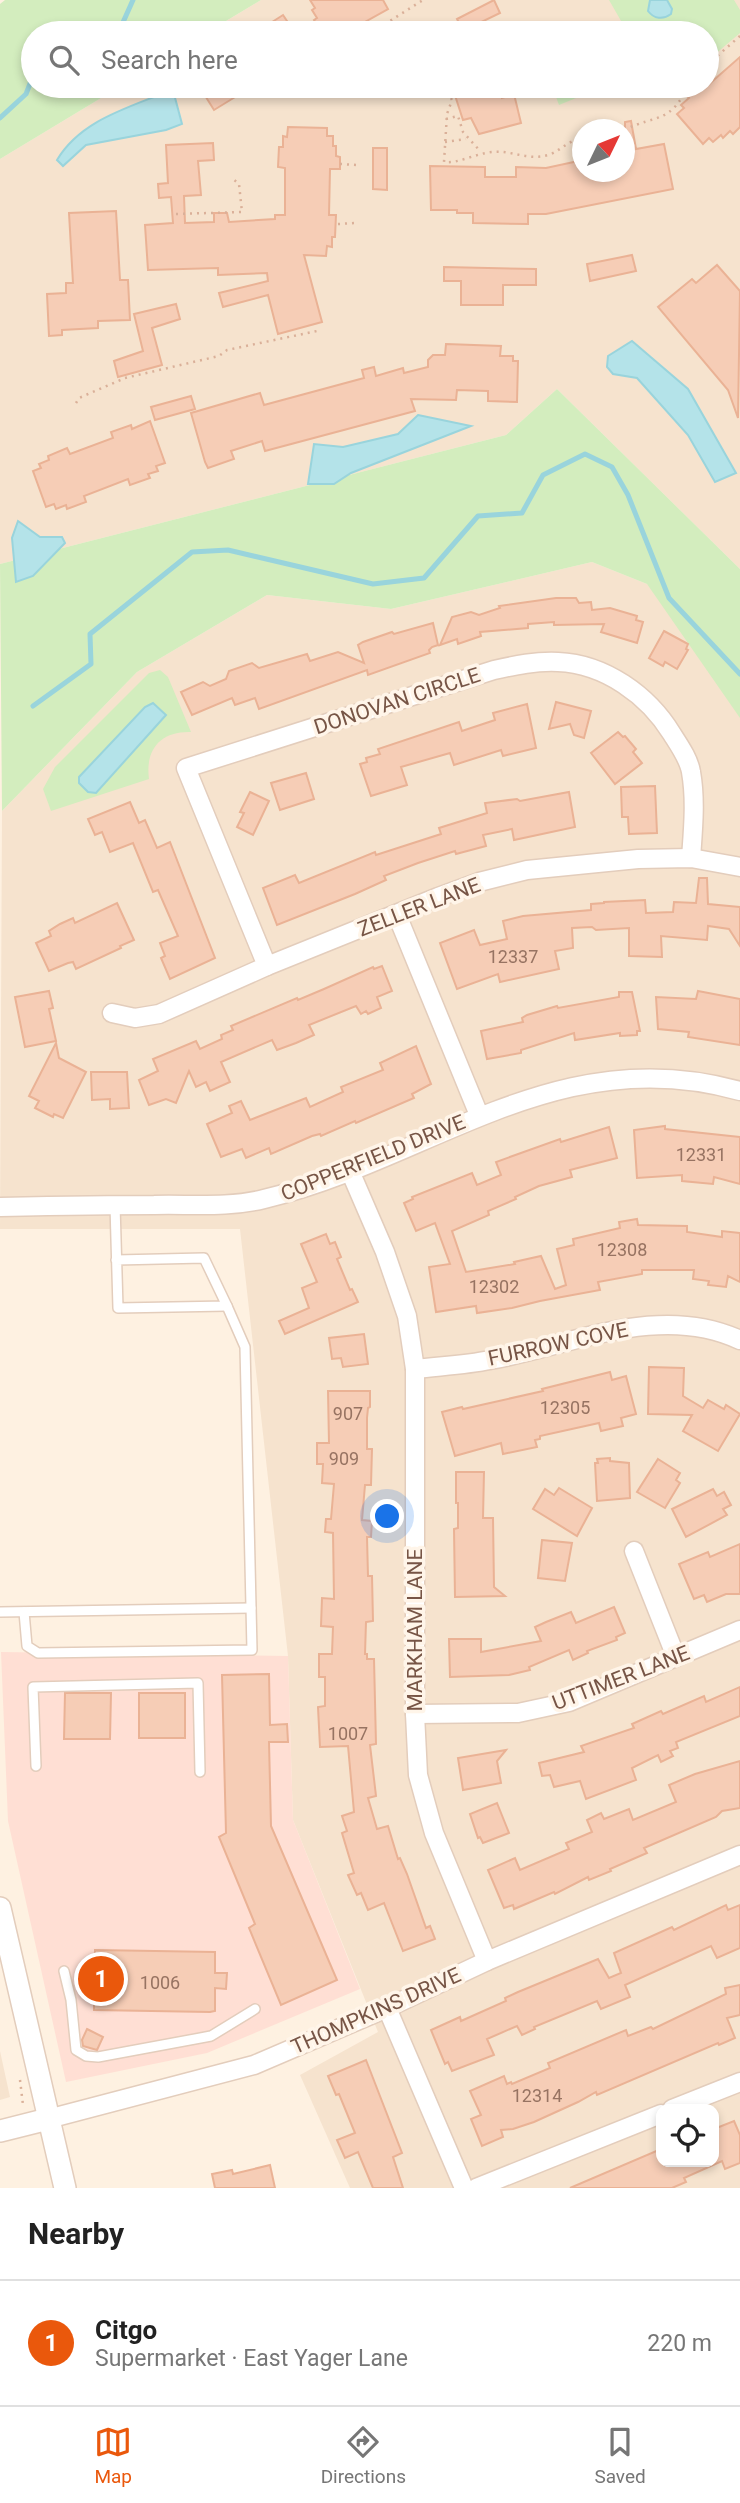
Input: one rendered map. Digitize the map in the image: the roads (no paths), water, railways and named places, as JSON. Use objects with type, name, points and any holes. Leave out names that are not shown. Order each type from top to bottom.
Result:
[{"type":"street","name":"DONOVAN CIRCLE","points":[[267,966],[186,768],[494,670],[529,663],[560,662],[592,668],[616,679],[656,711],[691,769],[694,799],[691,858]]},
{"type":"street","name":"ZELLER LANE","points":[[112,1013],[135,1018],[159,1014],[267,966],[479,882],[527,870],[584,863],[691,858],[740,867]]},
{"type":"street","points":[[397,915],[479,1115]]},
{"type":"street","name":"COPPERFIELD DRIVE","points":[[0,1207],[218,1204],[260,1200],[305,1189],[479,1115],[542,1093],[621,1079],[671,1079],[740,1091]]},
{"type":"street","name":"MARKHAM LANE","points":[[349,1171],[385,1252],[407,1316],[415,1369],[415,1714],[418,1775],[434,1833],[487,1961]]},
{"type":"street","name":"FURROW COVE","points":[[415,1369],[490,1360],[623,1327],[667,1325],[719,1329],[740,1340]]},
{"type":"street","points":[[634,1551],[676,1657]]},
{"type":"street","name":"UTTIMER LANE","points":[[415,1714],[518,1713],[569,1702],[740,1630]]},
{"type":"street","name":"THOMPKINS DRIVE","points":[[0,2131],[254,2065],[387,2008],[487,1961],[740,1855]]},
{"type":"street","points":[[0,1908],[65,2188]]},
{"type":"street","points":[[387,2008],[464,2188]]},
{"type":"street","points":[[685,2104],[740,2082]]},
{"type":"street","points":[[476,2188],[656,2116]]},
{"type":"lane","points":[[115,1205],[118,1308],[227,1306]]},
{"type":"lane","points":[[24,1612],[27,1646],[38,1653],[252,1650],[245,1347],[204,1258],[116,1260]]},
{"type":"lane","points":[[0,1612],[251,1608]]},
{"type":"lane","points":[[36,1766],[33,1687],[198,1683],[200,1772]]},
{"type":"lane","points":[[64,1971],[71,2000],[76,2050],[86,2056],[98,2057],[211,2036],[255,2008]]},
{"type":"water","points":[[650,0],[667,0],[672,9],[671,14],[662,18],[653,16],[648,11]]},
{"type":"water","points":[[152,98],[175,98],[182,124],[166,130],[86,145],[63,166],[57,160],[67,146],[92,125]]},
{"type":"water","points":[[632,341],[688,389],[736,473],[715,482],[688,435],[637,378],[613,374],[607,367],[608,356]]},
{"type":"water","points":[[418,415],[471,426],[351,473],[334,484],[308,484],[314,444],[343,447],[398,434]]},
{"type":"water","points":[[18,521],[40,537],[62,537],[65,543],[33,576],[16,582],[12,538]]},
{"type":"water","points":[[153,703],[166,715],[96,793],[88,792],[79,783],[79,777],[145,707]]},
{"type":"waterway","points":[[124,21],[133,0]]},
{"type":"waterway","points":[[0,118],[22,98]]},
{"type":"waterway","points":[[33,706],[91,664],[90,634],[192,552],[228,550],[373,584],[424,578],[478,516],[522,513],[543,475],[585,454],[612,467],[628,495],[669,598],[740,674]]},
{"type":"place","name":"Citgo","points":[[101,1979]]}]
